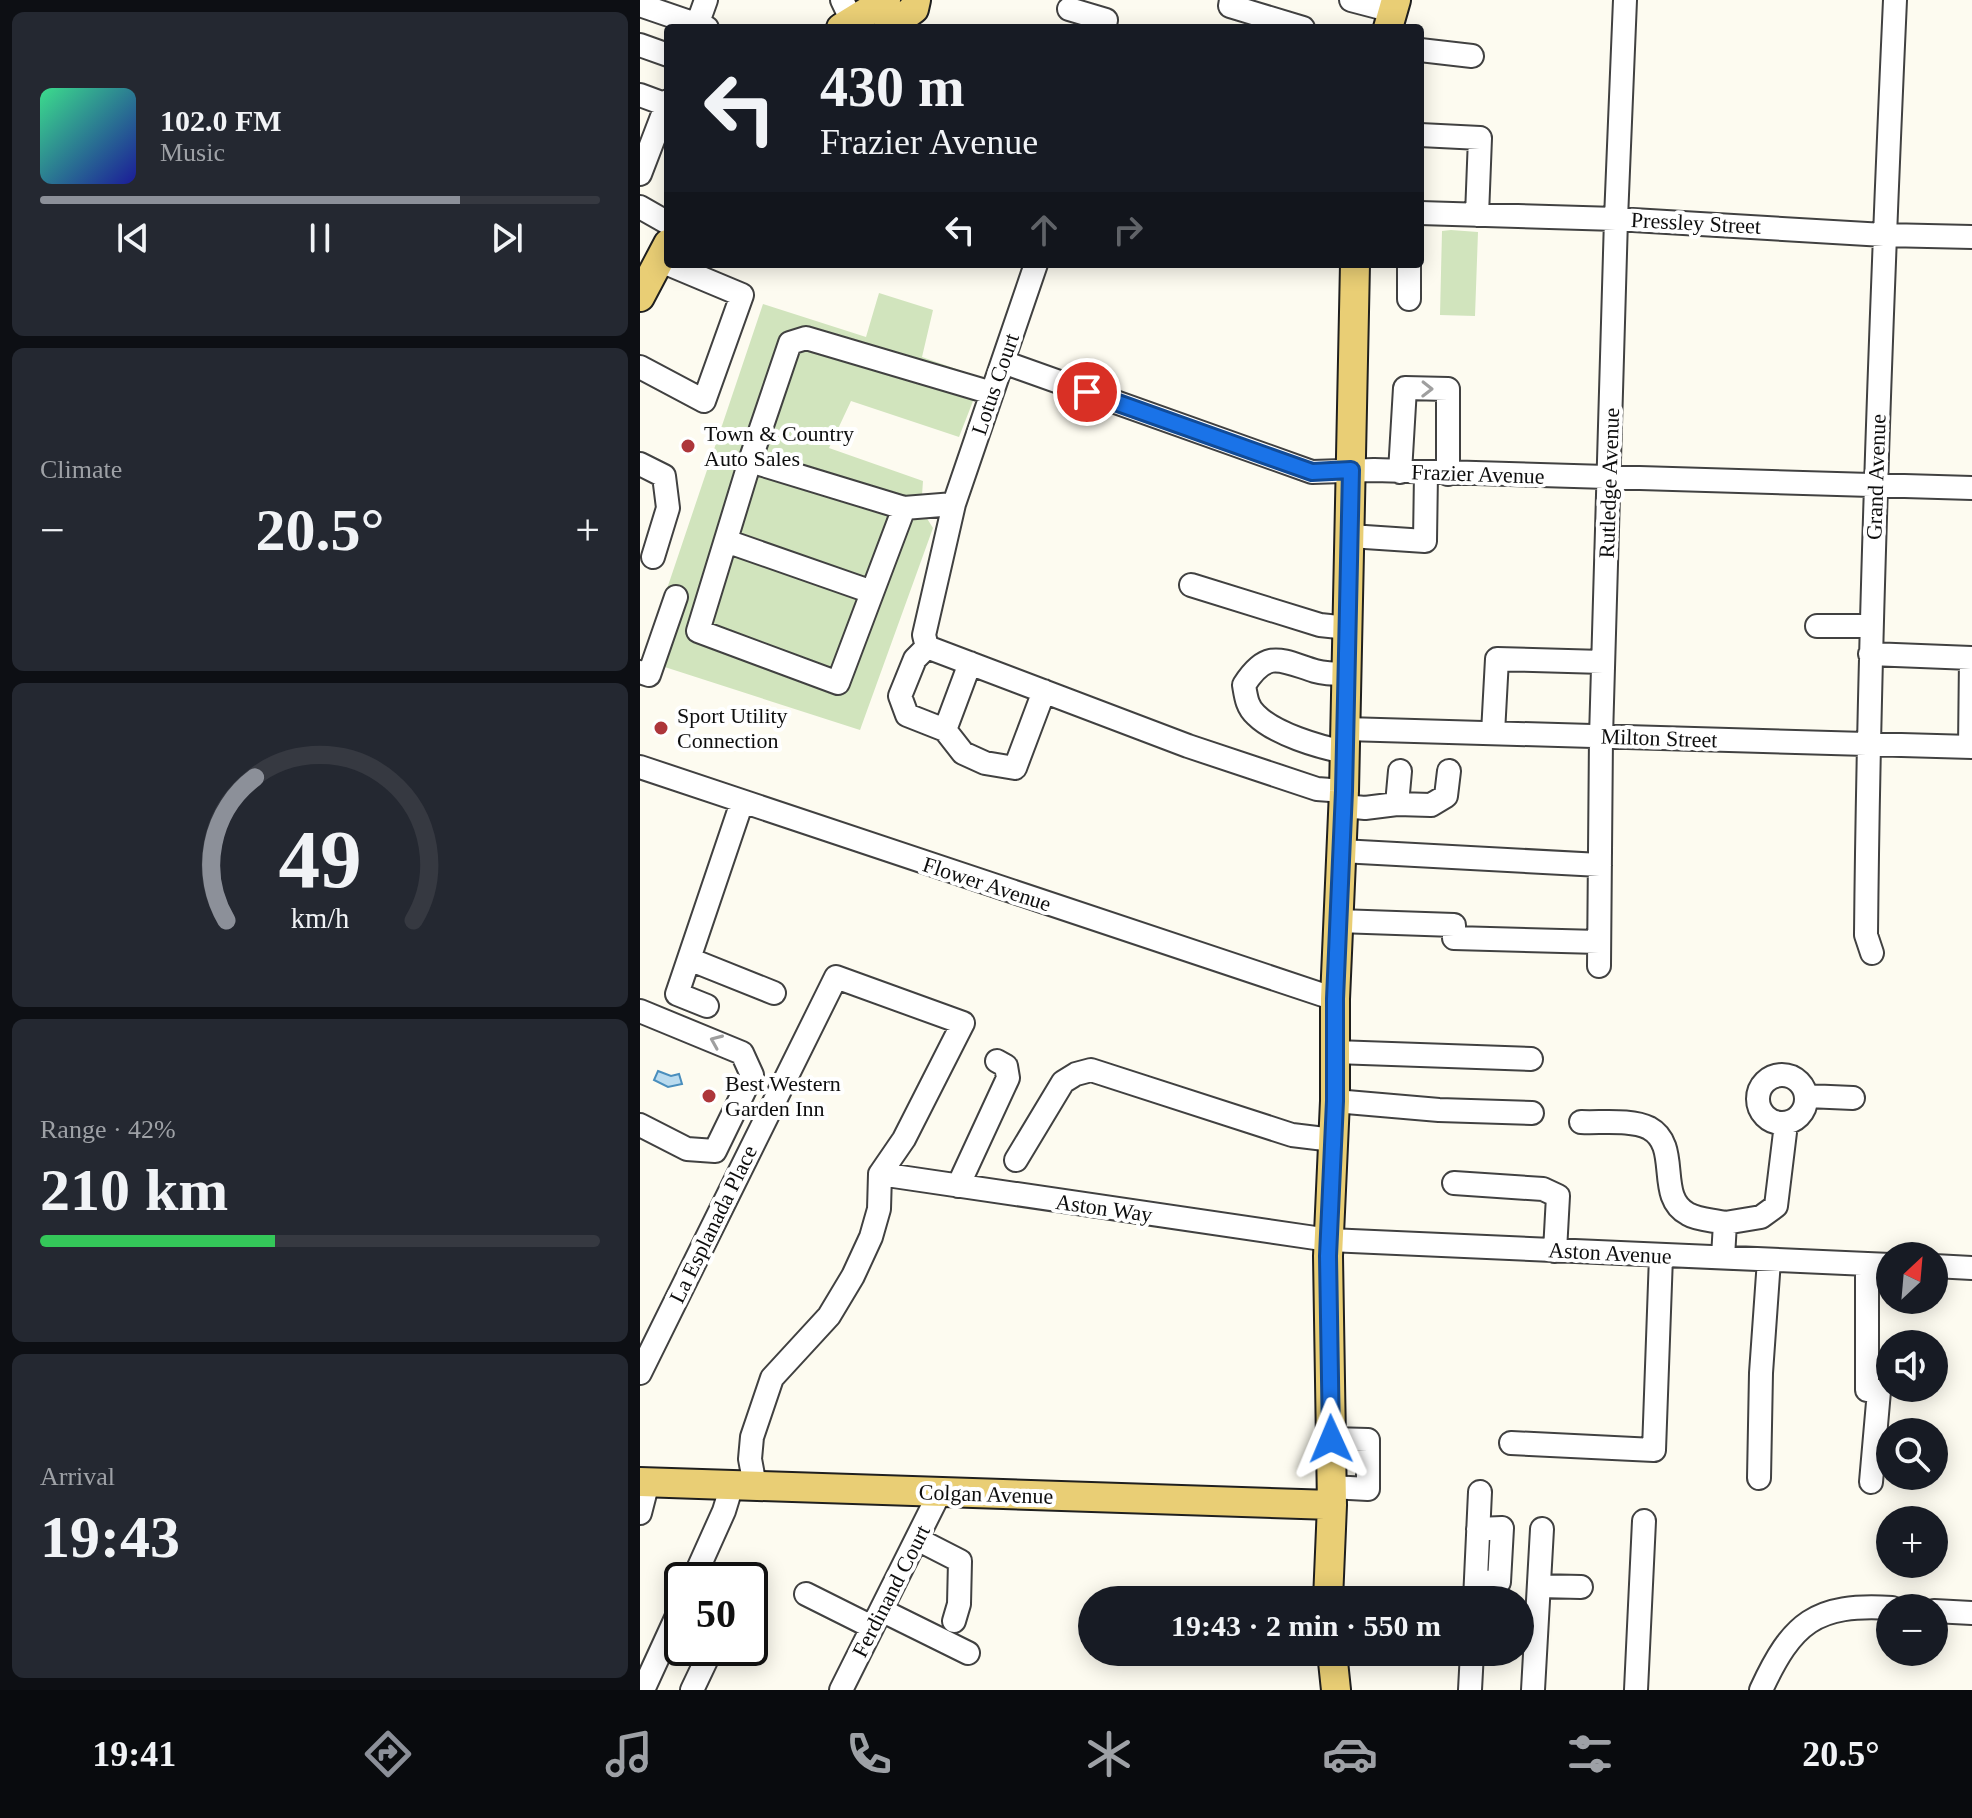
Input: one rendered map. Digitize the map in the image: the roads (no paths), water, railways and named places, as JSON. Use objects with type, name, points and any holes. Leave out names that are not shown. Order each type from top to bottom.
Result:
[{"type":"main road","points":[[845,16],[886,0]]},
{"type":"main road","points":[[893,24],[914,9],[916,0]]},
{"type":"main road","points":[[640,297],[664,261]]},
{"type":"main road","points":[[1328,1586],[1331,1496],[1329,1240],[1344,799],[1355,268]]},
{"type":"main road","name":"Colgan Avenue","points":[[644,1482],[940,1492],[1331,1496]]},
{"type":"main road","points":[[1333,1666],[1336,1690]]},
{"type":"street","points":[[701,24],[706,0]]},
{"type":"street","points":[[1231,0],[1230,6],[1290,24]]},
{"type":"street","points":[[1351,0],[1392,13]]},
{"type":"street","name":"Rutledge Avenue","points":[[1599,966],[1603,662],[1625,0]]},
{"type":"street","name":"Grand Avenue","points":[[1872,953],[1866,935],[1870,654],[1895,0]]},
{"type":"street","points":[[640,5],[692,24]]},
{"type":"street","points":[[1069,9],[1106,20],[1105,24]]},
{"type":"street","points":[[640,45],[664,54]]},
{"type":"street","points":[[1424,50],[1472,56]]},
{"type":"street","points":[[640,95],[664,102]]},
{"type":"street","points":[[642,165],[648,130],[664,107]]},
{"type":"street","points":[[1424,135],[1480,138],[1477,215]]},
{"type":"street","points":[[640,207],[664,221]]},
{"type":"street","name":"Pressley Street","points":[[1424,213],[1616,219],[1884,235],[1972,237]]},
{"type":"street","points":[[640,367],[704,401],[742,295],[687,268]]},
{"type":"street","name":"Lotus Court","points":[[927,647],[924,635],[954,504],[1035,268]]},
{"type":"street","points":[[1409,268],[1409,299]]},
{"type":"street","points":[[904,508],[838,683],[698,631],[790,343],[806,338],[992,393]]},
{"type":"street","name":"Frazier Avenue","points":[[1003,362],[1312,472],[1351,470],[1972,488]]},
{"type":"street","points":[[1350,536],[1425,541],[1448,389],[1405,388],[1400,472]]},
{"type":"street","points":[[750,461],[904,508],[954,504]]},
{"type":"street","points":[[640,464],[664,476],[668,508],[653,557]]},
{"type":"street","points":[[726,541],[872,592]]},
{"type":"street","points":[[1191,585],[1320,625],[1348,628]]},
{"type":"street","points":[[640,672],[649,675],[676,597]]},
{"type":"street","points":[[1817,626],[1871,626]]},
{"type":"street","points":[[1044,691],[1015,768],[985,763],[963,753],[945,730],[907,715],[900,696],[915,659],[927,647],[1044,691],[1188,746],[1365,808],[1397,804],[1431,805],[1446,796],[1449,771]]},
{"type":"street","points":[[1870,654],[1971,658],[1971,747]]},
{"type":"street","name":"Milton Street","points":[[1347,674],[1319,672],[1274,659],[1263,662],[1244,685],[1246,702],[1267,723],[1318,746],[1345,741],[1493,733],[1971,747]]},
{"type":"street","points":[[1493,733],[1497,659],[1603,662]]},
{"type":"street","points":[[945,730],[970,663]]},
{"type":"street","name":"Flower Avenue","points":[[640,767],[1335,999]]},
{"type":"street","points":[[1397,804],[1400,771]]},
{"type":"street","points":[[707,1006],[677,994],[742,802]]},
{"type":"street","points":[[1341,851],[1600,865]]},
{"type":"street","points":[[1338,921],[1454,925],[1454,938],[1599,942]]},
{"type":"street","points":[[689,959],[774,993]]},
{"type":"street","name":"La Esplanada Place","points":[[640,1373],[836,977],[963,1023],[904,1139],[880,1174]]},
{"type":"street","points":[[640,1011],[742,1053],[752,1075],[715,1151],[687,1149],[640,1125]]},
{"type":"street","points":[[1335,1052],[1531,1059]]},
{"type":"street","points":[[958,1186],[1008,1078],[1006,1066],[997,1061]]},
{"type":"street","points":[[1016,1160],[1063,1082],[1091,1070],[1292,1135],[1333,1140]]},
{"type":"street","points":[[1789,1076],[1804,1087],[1807,1096],[1802,1114],[1786,1124],[1776,1123],[1761,1112],[1758,1103],[1762,1084],[1770,1078],[1789,1076]]},
{"type":"street","points":[[1807,1096],[1853,1098]]},
{"type":"street","points":[[1335,1101],[1439,1110],[1532,1113]]},
{"type":"street","points":[[1581,1122],[1638,1125],[1651,1129],[1662,1142],[1671,1197],[1688,1214],[1725,1223],[1761,1217],[1776,1206],[1786,1124]]},
{"type":"street","points":[[701,1562],[724,1511],[743,1486],[752,1437],[772,1378],[829,1316],[853,1276],[871,1237],[879,1209],[880,1174]]},
{"type":"street","name":"Aston Way","points":[[880,1174],[1329,1240]]},
{"type":"street","points":[[1454,1183],[1543,1189],[1558,1196],[1555,1251]]},
{"type":"street","points":[[1723,1257],[1725,1223]]},
{"type":"street","name":"Aston Avenue","points":[[1329,1240],[1876,1264]]},
{"type":"street","points":[[1511,1443],[1654,1450],[1661,1256]]},
{"type":"street","points":[[1759,1478],[1761,1373],[1769,1260]]},
{"type":"street","points":[[1867,1264],[1867,1390],[1879,1391],[1871,1482]]},
{"type":"street","points":[[1948,1267],[1972,1268]]},
{"type":"street","points":[[640,1513],[644,1482]]},
{"type":"street","name":"Ferdinand Court","points":[[841,1690],[940,1492]]},
{"type":"street","points":[[1480,1492],[1478,1529],[1502,1528],[1499,1582],[1488,1586]]},
{"type":"street","points":[[1636,1690],[1644,1521]]},
{"type":"street","points":[[1533,1690],[1542,1529]]},
{"type":"street","points":[[917,1539],[960,1561],[959,1604],[954,1621]]},
{"type":"street","points":[[1539,1586],[1581,1587]]},
{"type":"street","points":[[806,1594],[968,1653]]},
{"type":"street","points":[[1761,1690],[1777,1655],[1800,1627],[1829,1611],[1876,1609]]},
{"type":"street","points":[[1948,1612],[1972,1613]]},
{"type":"street","points":[[643,1690],[664,1644]]},
{"type":"street","points":[[692,1690],[703,1666]]},
{"type":"street","points":[[1470,1690],[1471,1666]]},
{"type":"water","points":[[658,1071],[671,1076],[679,1074],[682,1084],[668,1087],[654,1080]]},
{"type":"place","name":"Town & Country Auto Sales","points":[[688,446]]},
{"type":"place","name":"Sport Utility Connection","points":[[661,728]]},
{"type":"place","name":"Best Western Garden Inn","points":[[709,1096]]}]
